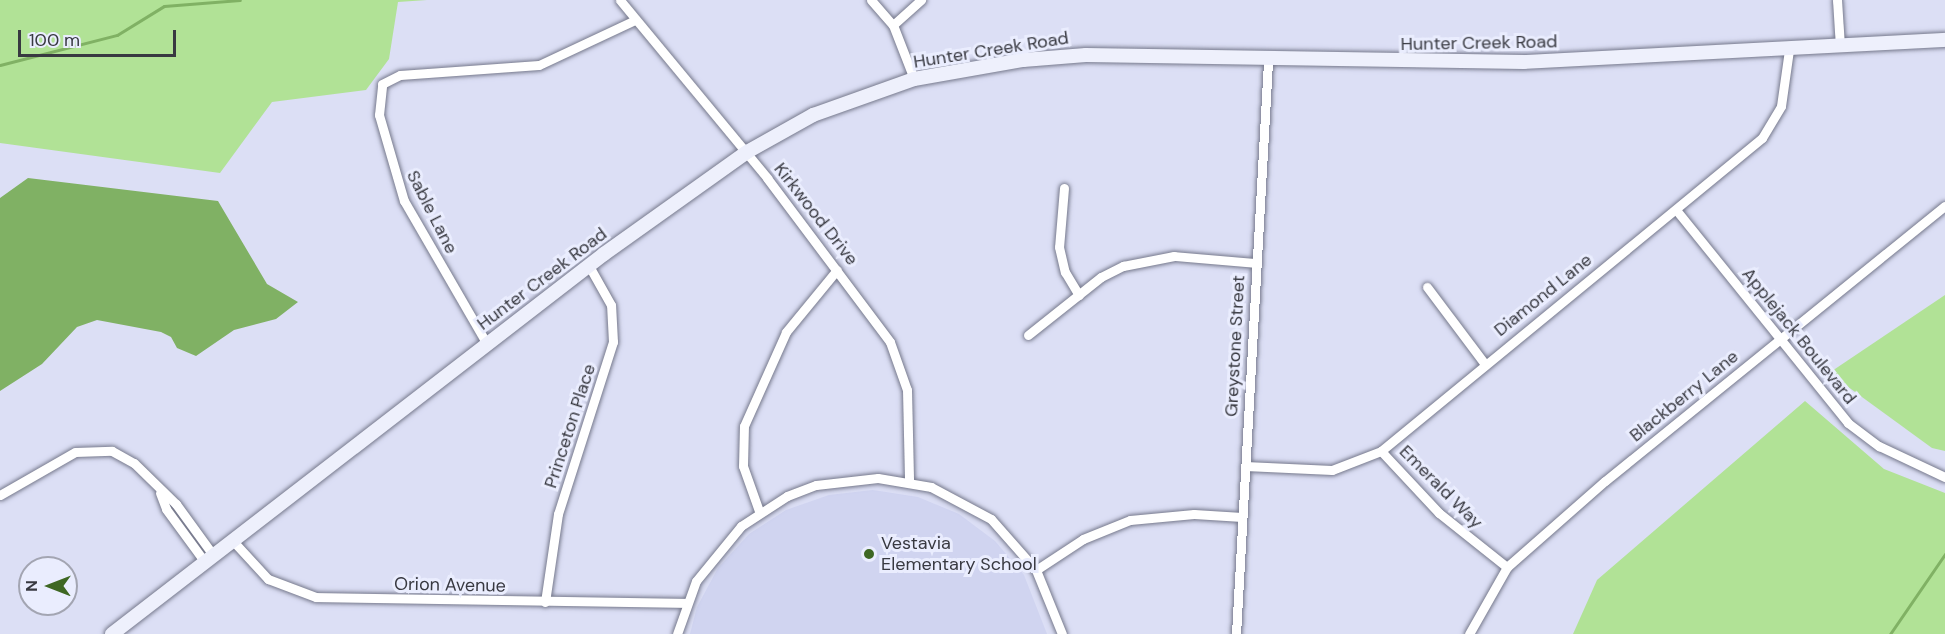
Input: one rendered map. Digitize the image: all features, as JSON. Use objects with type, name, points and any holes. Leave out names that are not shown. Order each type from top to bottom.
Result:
[{"type":"main road","name":"Hunter Creek Road","points":[[112,634],[589,266],[747,152],[813,115],[914,79],[1023,60],[1086,55],[1268,61],[1524,62],[1789,50],[1945,40]]},
{"type":"street","name":"Kirkwood Drive","points":[[620,0],[747,152],[877,320],[901,365],[910,416],[909,482]]},
{"type":"street","points":[[871,0],[893,25],[914,79]]},
{"type":"street","points":[[893,25],[921,0]]},
{"type":"street","points":[[1837,0],[1840,46]]},
{"type":"street","name":"Sable Lane","points":[[487,344],[404,201],[379,115],[382,84],[400,75],[539,65],[635,20]]},
{"type":"street","name":"Diamond Lane","points":[[1245,466],[1332,470],[1381,451],[1484,363],[1677,211],[1771,129],[1781,106],[1789,50]]},
{"type":"street","name":"Greystone Street","points":[[1236,634],[1268,61]]},
{"type":"street","points":[[1064,188],[1059,247],[1065,272],[1079,295]]},
{"type":"street","name":"Blackberry Lane","points":[[1469,634],[1507,567],[1780,339],[1945,206]]},
{"type":"street","name":"Applejack Boulevard","points":[[1677,211],[1848,423],[1879,447],[1945,477]]},
{"type":"street","points":[[1028,335],[1112,271],[1149,259],[1199,257],[1256,263]]},
{"type":"street","name":"Princeton Place","points":[[545,602],[558,514],[613,342],[611,305],[589,266]]},
{"type":"street","points":[[759,511],[743,466],[746,418],[786,332],[837,270]]},
{"type":"street","points":[[1427,287],[1484,363]]},
{"type":"street","points":[[0,495],[63,457],[100,448],[134,463],[160,493],[166,509],[209,558]]},
{"type":"street","name":"Emerald Way","points":[[1381,451],[1439,513],[1507,567]]},
{"type":"street","points":[[677,634],[687,603],[724,542],[759,511],[826,483],[878,478],[909,482],[952,496],[991,519],[1036,570],[1062,634]]},
{"type":"street","points":[[1036,570],[1083,539],[1130,520],[1194,514],[1242,517]]},
{"type":"street","name":"Orion Avenue","points":[[233,541],[268,579],[310,596],[687,603]]},
{"type":"shaded area","points":[[0,0],[427,0],[398,2],[389,59],[366,90],[272,102],[220,173],[0,143]]},
{"type":"shaded area","points":[[28,178],[218,201],[267,284],[298,302],[276,319],[234,330],[196,356],[177,348],[171,337],[161,332],[97,320],[77,327],[42,364],[0,391],[0,198]]},
{"type":"shaded area","points":[[1945,295],[1945,451],[1932,448],[1829,373]]},
{"type":"shaded area","points":[[1805,401],[1884,469],[1945,493],[1945,634],[1573,634],[1597,580]]},
{"type":"shaded area","name":"Vestavia Elementary School","points":[[873,490],[918,497],[959,514],[995,541],[1024,575],[1047,634],[690,634],[697,607],[718,568],[749,534],[786,510],[829,495]]},
{"type":"waterway","points":[[0,65],[117,35],[164,6],[240,0]]},
{"type":"waterway","points":[[1890,634],[1945,554]]},
{"type":"place","name":"Vestavia Elementary School","points":[[869,554]]}]
